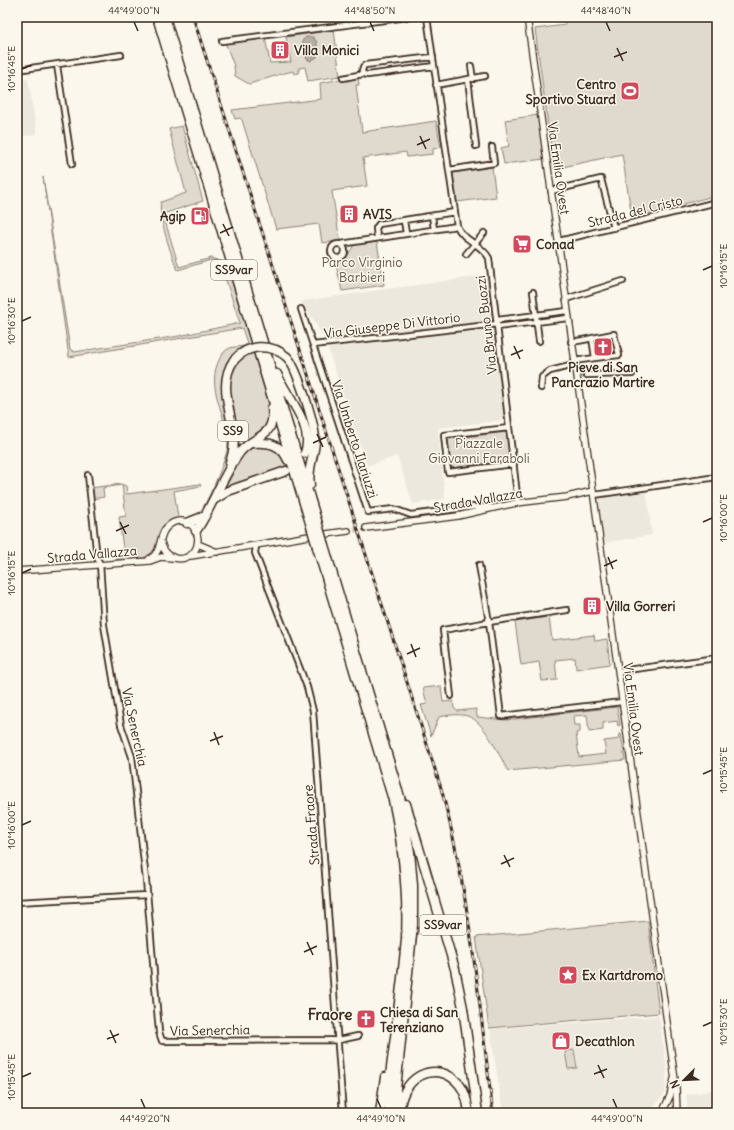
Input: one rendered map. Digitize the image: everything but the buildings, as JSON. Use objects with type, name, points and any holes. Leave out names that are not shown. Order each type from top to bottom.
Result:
[{"type":"highway","name":"SS9var","points":[[157,17],[305,507],[314,522]]},
{"type":"highway","name":"SS9var","points":[[165,17],[268,358],[321,546]]},
{"type":"highway","name":"SS9","points":[[196,531],[238,455],[244,448],[268,431],[273,414],[254,336]]},
{"type":"highway","name":"SS9","points":[[212,503],[219,484],[231,460],[234,447],[226,385],[228,372],[234,360],[247,350],[260,347],[275,349],[287,357],[296,370],[314,432],[315,444],[309,465],[314,522]]},
{"type":"highway","points":[[268,358],[306,430],[308,442],[305,453]]},
{"type":"highway","name":"SS9","points":[[252,443],[270,443],[283,451],[289,463],[300,498],[305,507]]},
{"type":"highway","name":"SS9","points":[[212,503],[226,492],[286,471]]},
{"type":"highway","points":[[187,523],[205,516]]},
{"type":"highway","points":[[321,546],[384,744],[402,807],[413,885],[413,925],[396,1088],[396,1113]]},
{"type":"highway","points":[[321,546],[389,786],[401,834],[406,884],[406,940],[390,1081],[389,1113]]},
{"type":"highway","name":"SS9var","points":[[384,744],[396,770],[453,960],[463,1008],[478,1113]]},
{"type":"highway","points":[[380,1113],[399,996]]},
{"type":"highway","points":[[400,1113],[402,1093],[409,1083],[418,1076],[435,1073],[449,1077],[459,1084],[468,1105],[469,1113]]},
{"type":"street","points":[[222,41],[372,19],[408,17]]},
{"type":"street","points":[[352,242],[342,257],[338,258],[333,256],[331,252],[332,247],[336,244],[457,226],[427,17]]},
{"type":"street","points":[[522,17],[528,26]]},
{"type":"street","name":"Via Emilia Ovest","points":[[526,17],[559,241],[571,342],[619,671],[622,702],[676,1087],[677,1113]]},
{"type":"street","points":[[17,70],[121,55]]},
{"type":"street","points":[[363,74],[362,69],[365,65],[433,56]]},
{"type":"street","points":[[57,65],[72,164]]},
{"type":"street","points":[[343,78],[363,74],[368,75],[434,66]]},
{"type":"street","points":[[471,66],[470,79],[476,146]]},
{"type":"street","points":[[436,85],[485,76]]},
{"type":"street","points":[[448,170],[494,163],[492,147]]},
{"type":"street","points":[[551,191],[601,179],[614,228]]},
{"type":"street","name":"Strada del Cristo","points":[[559,241],[717,202]]},
{"type":"street","points":[[377,238],[376,228],[379,224],[455,212]]},
{"type":"street","points":[[432,216],[434,230]]},
{"type":"street","points":[[404,220],[406,233]]},
{"type":"street","name":"Via Bruno Buozzi","points":[[457,226],[459,232],[489,258],[518,503]]},
{"type":"street","points":[[466,254],[484,233]]},
{"type":"street","points":[[341,244],[346,249]]},
{"type":"street","points":[[566,299],[623,281]]},
{"type":"street","points":[[533,292],[539,341]]},
{"type":"street","name":"Via Umberto Ilariuzzi","points":[[301,309],[368,512],[394,509],[411,515],[469,508],[505,506]]},
{"type":"street","points":[[497,324],[536,315],[567,311]]},
{"type":"street","points":[[497,324],[537,322],[568,318]]},
{"type":"street","name":"Via Giuseppe Di Vittorio","points":[[313,345],[497,324]]},
{"type":"street","points":[[541,388],[542,377],[548,372],[574,363],[619,354],[614,334],[571,342]]},
{"type":"street","points":[[590,338],[595,358]]},
{"type":"street","points":[[586,375],[632,374]]},
{"type":"street","points":[[509,428],[444,435],[448,472],[514,464]]},
{"type":"street","name":"Via Senerchia","points":[[88,475],[97,558],[100,564],[104,625],[121,725],[132,757],[147,895],[159,1032],[162,1041],[339,1040],[358,1036]]},
{"type":"street","points":[[593,493],[618,492],[717,477]]},
{"type":"street","name":"Strada Vallazza","points":[[366,528],[458,516],[518,503],[593,493]]},
{"type":"street","name":"Strada Vallazza","points":[[144,561],[158,552],[162,534],[167,526],[174,522],[187,523]]},
{"type":"street","points":[[187,523],[196,531],[198,544],[191,556]]},
{"type":"street","points":[[326,534],[351,530]]},
{"type":"street","name":"Strada Vallazza","points":[[17,571],[144,561],[167,556],[182,559],[191,556],[309,536]]},
{"type":"street","points":[[161,542],[165,552],[173,558]]},
{"type":"street","points":[[198,544],[217,552]]},
{"type":"street","name":"Strada Fraore","points":[[256,546],[255,553],[307,687],[313,711],[339,1040],[343,1113]]},
{"type":"street","points":[[479,567],[489,622],[501,716],[622,702]]},
{"type":"street","points":[[451,696],[443,630],[567,610]]},
{"type":"street","points":[[619,671],[717,658]]},
{"type":"street","points":[[17,902],[147,895]]},
{"type":"street","points":[[662,1113],[670,1096],[674,1079]]},
{"type":"shaded area","points":[[306,37],[313,37],[317,42],[317,57],[310,61],[306,58],[308,53],[302,41]]},
{"type":"shaded area","points":[[28,78],[37,134],[17,137],[17,79]]},
{"type":"shaded area","points":[[489,275],[506,420],[438,428],[445,499],[413,504],[397,456],[367,466],[324,337],[301,301]]},
{"type":"shaded area","points":[[646,489],[652,535],[603,543],[596,494]]},
{"type":"shaded area","points":[[659,1016],[667,1070],[665,1093],[649,1113],[503,1113],[490,1029]]},
{"type":"shaded area","points":[[713,1090],[717,1113],[688,1113],[686,1095]]},
{"type":"green space","name":"Centro Sportivo Stuard","points":[[564,17],[717,17],[717,195],[632,218],[622,154],[554,169],[535,29],[565,25]]},
{"type":"green space","points":[[334,30],[340,76],[308,81],[305,67],[299,68],[299,73],[294,74],[293,71],[249,84],[235,76],[234,66],[225,42],[265,37],[270,63],[291,62],[286,37]]},
{"type":"green space","points":[[358,76],[359,85],[356,85],[362,132],[436,121],[441,147],[433,149],[433,154],[407,157],[406,152],[363,158],[367,186],[332,191],[340,241],[322,243],[319,224],[276,229],[242,120],[240,118],[235,119],[232,110],[321,99],[320,83]]},
{"type":"green space","points":[[538,115],[544,159],[504,164],[501,148],[509,146],[505,120]]},
{"type":"green space","points":[[182,126],[203,201],[163,214],[179,267],[211,258],[223,262],[228,270],[252,345],[226,368],[231,431],[228,461],[204,512],[197,519],[171,521],[162,540],[153,552],[147,556],[139,559],[117,560],[117,558],[124,557],[119,517],[126,516],[122,485],[103,488],[104,497],[91,499],[90,488],[121,484],[126,486],[127,494],[200,484],[201,486],[174,491],[178,517],[188,518],[198,514],[206,502],[216,481],[228,444],[227,433],[214,380],[216,369],[220,358],[225,351],[232,347],[245,346],[247,343],[242,328],[69,357],[43,177],[70,349],[74,352],[179,336],[240,323],[220,262],[211,260],[178,270],[166,236],[161,216],[161,202],[186,193],[169,129]]},
{"type":"green space","points":[[492,167],[496,197],[457,202],[453,173]]},
{"type":"green space","name":"Parco Virginio Barbieri","points":[[377,242],[384,285],[342,291],[336,265],[345,260],[354,245]]},
{"type":"green space","points":[[253,351],[271,411],[267,428],[237,451],[229,378],[236,362]]},
{"type":"green space","name":"Piazzale Giovanni Faraboli","points":[[507,432],[510,461],[451,468],[448,439]]},
{"type":"green space","points":[[257,445],[275,447],[287,463],[285,466],[286,469],[225,489],[243,454]]},
{"type":"green space","points":[[549,617],[552,640],[594,635],[595,641],[607,639],[610,664],[576,669],[575,658],[555,660],[557,680],[542,681],[539,662],[521,665],[515,622]]},
{"type":"green space","points":[[441,686],[443,702],[453,701],[454,708],[457,711],[476,709],[477,717],[506,720],[617,707],[620,725],[618,726],[617,721],[603,723],[603,730],[589,732],[587,715],[573,716],[574,725],[580,725],[580,732],[576,733],[579,757],[606,754],[604,741],[620,739],[619,734],[621,734],[625,760],[508,771],[487,733],[482,726],[470,717],[450,715],[439,717],[431,736],[421,705],[427,704],[423,688]]},
{"type":"green space","name":"Ex Kartdromo","points":[[648,921],[659,1013],[489,1028],[476,937]]},
{"type":"green space","points":[[574,1050],[577,1068],[568,1069],[565,1051]]},
{"type":"waterway","points":[[157,1113],[168,1113]]},
{"type":"tunnel","points":[[354,530],[366,528]]},
{"type":"railway","points":[[193,17],[441,788],[451,828],[467,909],[493,1113]]},
{"type":"place","name":"Villa Monici","points":[[280,50]]},
{"type":"place","name":"Centro Sportivo Stuard","points":[[630,91]]},
{"type":"place","name":"AVIS","points":[[349,214]]},
{"type":"place","name":"Agip","points":[[200,216]]},
{"type":"place","name":"Conad","points":[[522,244]]},
{"type":"place","name":"Pieve di San Pancrazio Martire","points":[[603,347]]},
{"type":"place","name":"Villa Gorreri","points":[[592,606]]},
{"type":"place","name":"Ex Kartdromo","points":[[568,975]]},
{"type":"place","name":"Chiesa di San Terenziano","points":[[366,1019]]},
{"type":"place","name":"Decathlon","points":[[561,1041]]},
{"type":"district","name":"Fraore","points":[[330,1015]]}]
